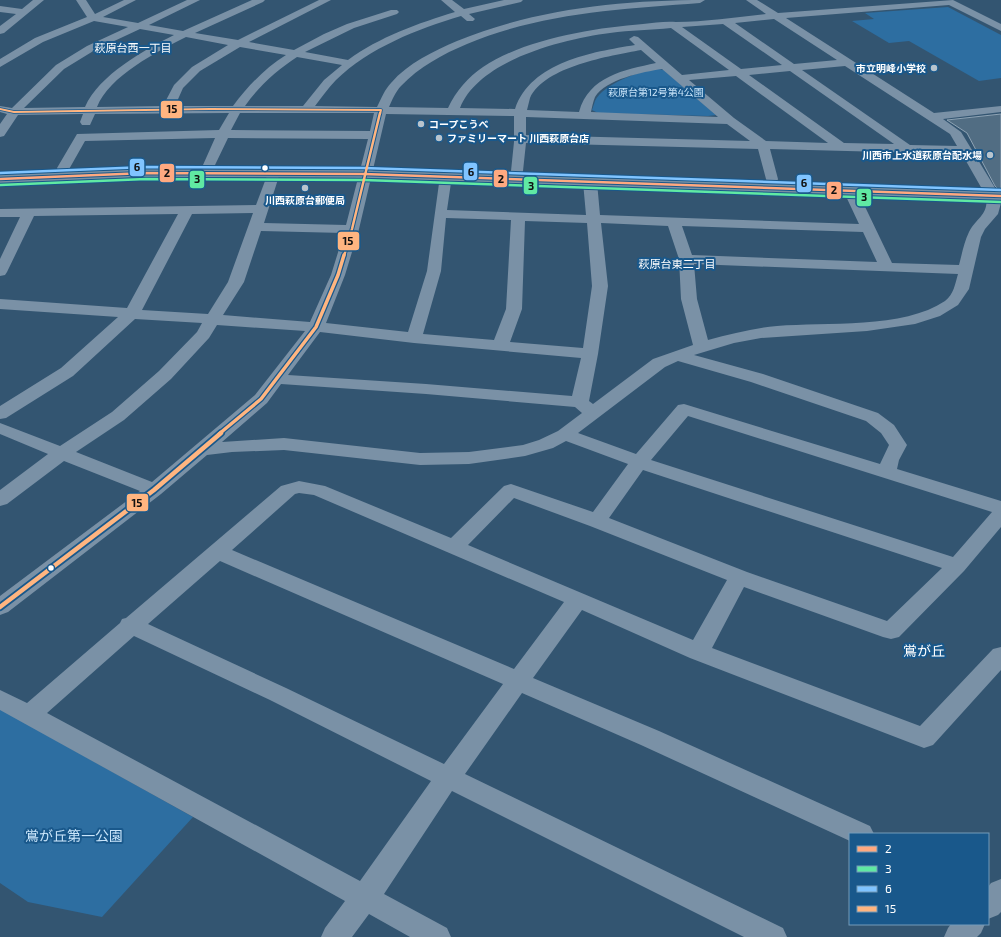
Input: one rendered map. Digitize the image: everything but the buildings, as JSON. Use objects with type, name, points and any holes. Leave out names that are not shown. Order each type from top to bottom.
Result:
[{"type":"main road","points":[[0,170],[209,165],[365,170],[517,171],[772,179],[995,191]]},
{"type":"main road","points":[[0,179],[146,174],[274,173],[365,170],[446,176],[590,182],[850,190],[995,191]]},
{"type":"street","points":[[0,31],[39,0]]},
{"type":"street","points":[[81,0],[93,18],[350,63]]},
{"type":"street","points":[[0,64],[39,40],[132,0]]},
{"type":"street","points":[[0,133],[14,112],[60,66],[90,48],[195,0]]},
{"type":"street","points":[[63,168],[81,137],[96,97],[122,72],[162,46],[185,34],[260,0]]},
{"type":"street","points":[[167,110],[178,87],[196,69],[240,44],[326,0]]},
{"type":"street","points":[[446,0],[486,33]]},
{"type":"street","points":[[307,109],[322,88],[350,63],[392,39],[463,14],[517,0]]},
{"type":"street","points":[[588,0],[730,121],[763,145],[772,179]]},
{"type":"street","points":[[0,608],[154,490],[260,399],[316,327],[338,275],[352,229],[365,170],[381,110],[395,85],[417,66],[445,50],[486,33],[526,22],[598,8],[700,0]]},
{"type":"street","points":[[202,450],[232,446],[284,444],[420,459],[469,458],[525,450],[546,444],[564,435],[587,408],[659,363],[702,347],[774,331],[891,323],[933,314],[951,304],[961,292],[975,232],[990,215],[993,209],[995,203],[995,191],[955,132],[751,0]]},
{"type":"street","points":[[453,111],[460,96],[470,83],[488,70],[516,54],[560,40],[621,29],[948,1],[1001,28]]},
{"type":"street","points":[[386,4],[400,16],[420,28]]},
{"type":"street","points":[[0,9],[24,12]]},
{"type":"street","points":[[976,15],[995,13]]},
{"type":"street","points":[[209,165],[236,109],[260,80],[294,53],[340,31],[377,16],[400,16]]},
{"type":"street","points":[[726,20],[908,149]]},
{"type":"street","points":[[672,24],[840,146]]},
{"type":"street","points":[[517,171],[520,139],[520,113],[528,92],[552,72],[563,66],[605,53],[643,47]]},
{"type":"street","points":[[680,78],[849,62]]},
{"type":"street","points":[[584,115],[587,102],[592,93],[603,85],[634,71],[665,65]]},
{"type":"street","points":[[0,109],[14,112],[236,109],[453,111],[730,121]]},
{"type":"street","points":[[932,117],[1001,109]]},
{"type":"street","points":[[81,137],[224,134],[375,135]]},
{"type":"street","points":[[520,139],[967,150]]},
{"type":"street","points":[[0,500],[62,453],[118,416],[165,375],[203,336],[236,282],[274,173]]},
{"type":"street","points":[[414,338],[434,271],[446,176]]},
{"type":"street","points":[[587,408],[590,354],[600,286],[590,182]]},
{"type":"street","points":[[850,190],[886,266]]},
{"type":"street","points":[[0,414],[67,372],[132,313],[187,210]]},
{"type":"street","points":[[0,213],[260,210]]},
{"type":"street","points":[[0,272],[11,252],[29,212]]},
{"type":"street","points":[[440,214],[868,228]]},
{"type":"street","points":[[500,346],[514,309],[518,216]]},
{"type":"street","points":[[673,221],[686,259],[689,298],[702,347]]},
{"type":"street","points":[[254,227],[352,229]]},
{"type":"street","points":[[686,259],[966,270]]},
{"type":"street","points":[[0,304],[316,327],[414,338],[590,354]]},
{"type":"street","points":[[677,356],[757,378],[872,417],[885,425],[893,435],[898,446],[890,460],[887,471]]},
{"type":"street","points":[[276,379],[426,389],[587,408]]},
{"type":"street","points":[[598,521],[639,462],[684,409],[887,471],[1001,508]]},
{"type":"street","points":[[0,428],[154,490]]},
{"type":"street","points":[[564,435],[580,439],[639,462],[957,566]]},
{"type":"street","points":[[30,714],[130,625],[288,490],[299,487],[318,490],[578,599],[698,652],[924,738],[1001,655]]},
{"type":"street","points":[[454,547],[511,490],[598,521],[738,577],[891,631],[957,566],[1001,514]]},
{"type":"street","points":[[216,551],[650,738],[859,833]]},
{"type":"street","points":[[698,652],[738,577]]},
{"type":"street","points":[[335,937],[448,777],[578,599]]},
{"type":"street","points":[[130,625],[278,694],[773,937]]},
{"type":"street","points":[[0,699],[30,714],[436,937]]},
{"type":"street","points":[[958,937],[970,925]]},
{"type":"green space","points":[[948,7],[1001,35],[1001,78],[979,81],[909,41],[889,43],[852,21],[874,19],[865,13]]},
{"type":"green space","name":"萩原台第12号第4公園","points":[[658,69],[664,70],[716,115],[598,113],[592,110],[599,95],[614,84],[633,75]]},
{"type":"green space","name":"鴬が丘第一公園","points":[[0,709],[193,817],[102,917],[28,902],[0,883]]},
{"type":"transit line","name":"15","points":[[0,109],[14,112],[210,109],[381,110],[352,229],[338,275],[316,327],[261,399],[154,490],[0,607]]},
{"type":"transit line","name":"6","points":[[0,173],[146,167],[364,168],[1001,190]]},
{"type":"transit line","name":"2","points":[[0,179],[146,173],[364,174],[1001,196]]},
{"type":"transit line","name":"3","points":[[0,185],[146,179],[364,180],[1001,202]]},
{"type":"place","name":"市立明峰小学校","points":[[934,68]]},
{"type":"place","name":"コープこうべ","points":[[421,124]]},
{"type":"place","name":"ファミリーマート 川西萩原台店","points":[[439,138]]},
{"type":"place","name":"川西市上水道萩原台配水場","points":[[990,155]]},
{"type":"place","name":"川西萩原台郵便局","points":[[305,188]]},
{"type":"district","name":"萩原台西一丁目","points":[[133,48]]},
{"type":"district","name":"萩原台東二丁目","points":[[677,264]]},
{"type":"district","name":"鴬が丘","points":[[924,651]]}]
